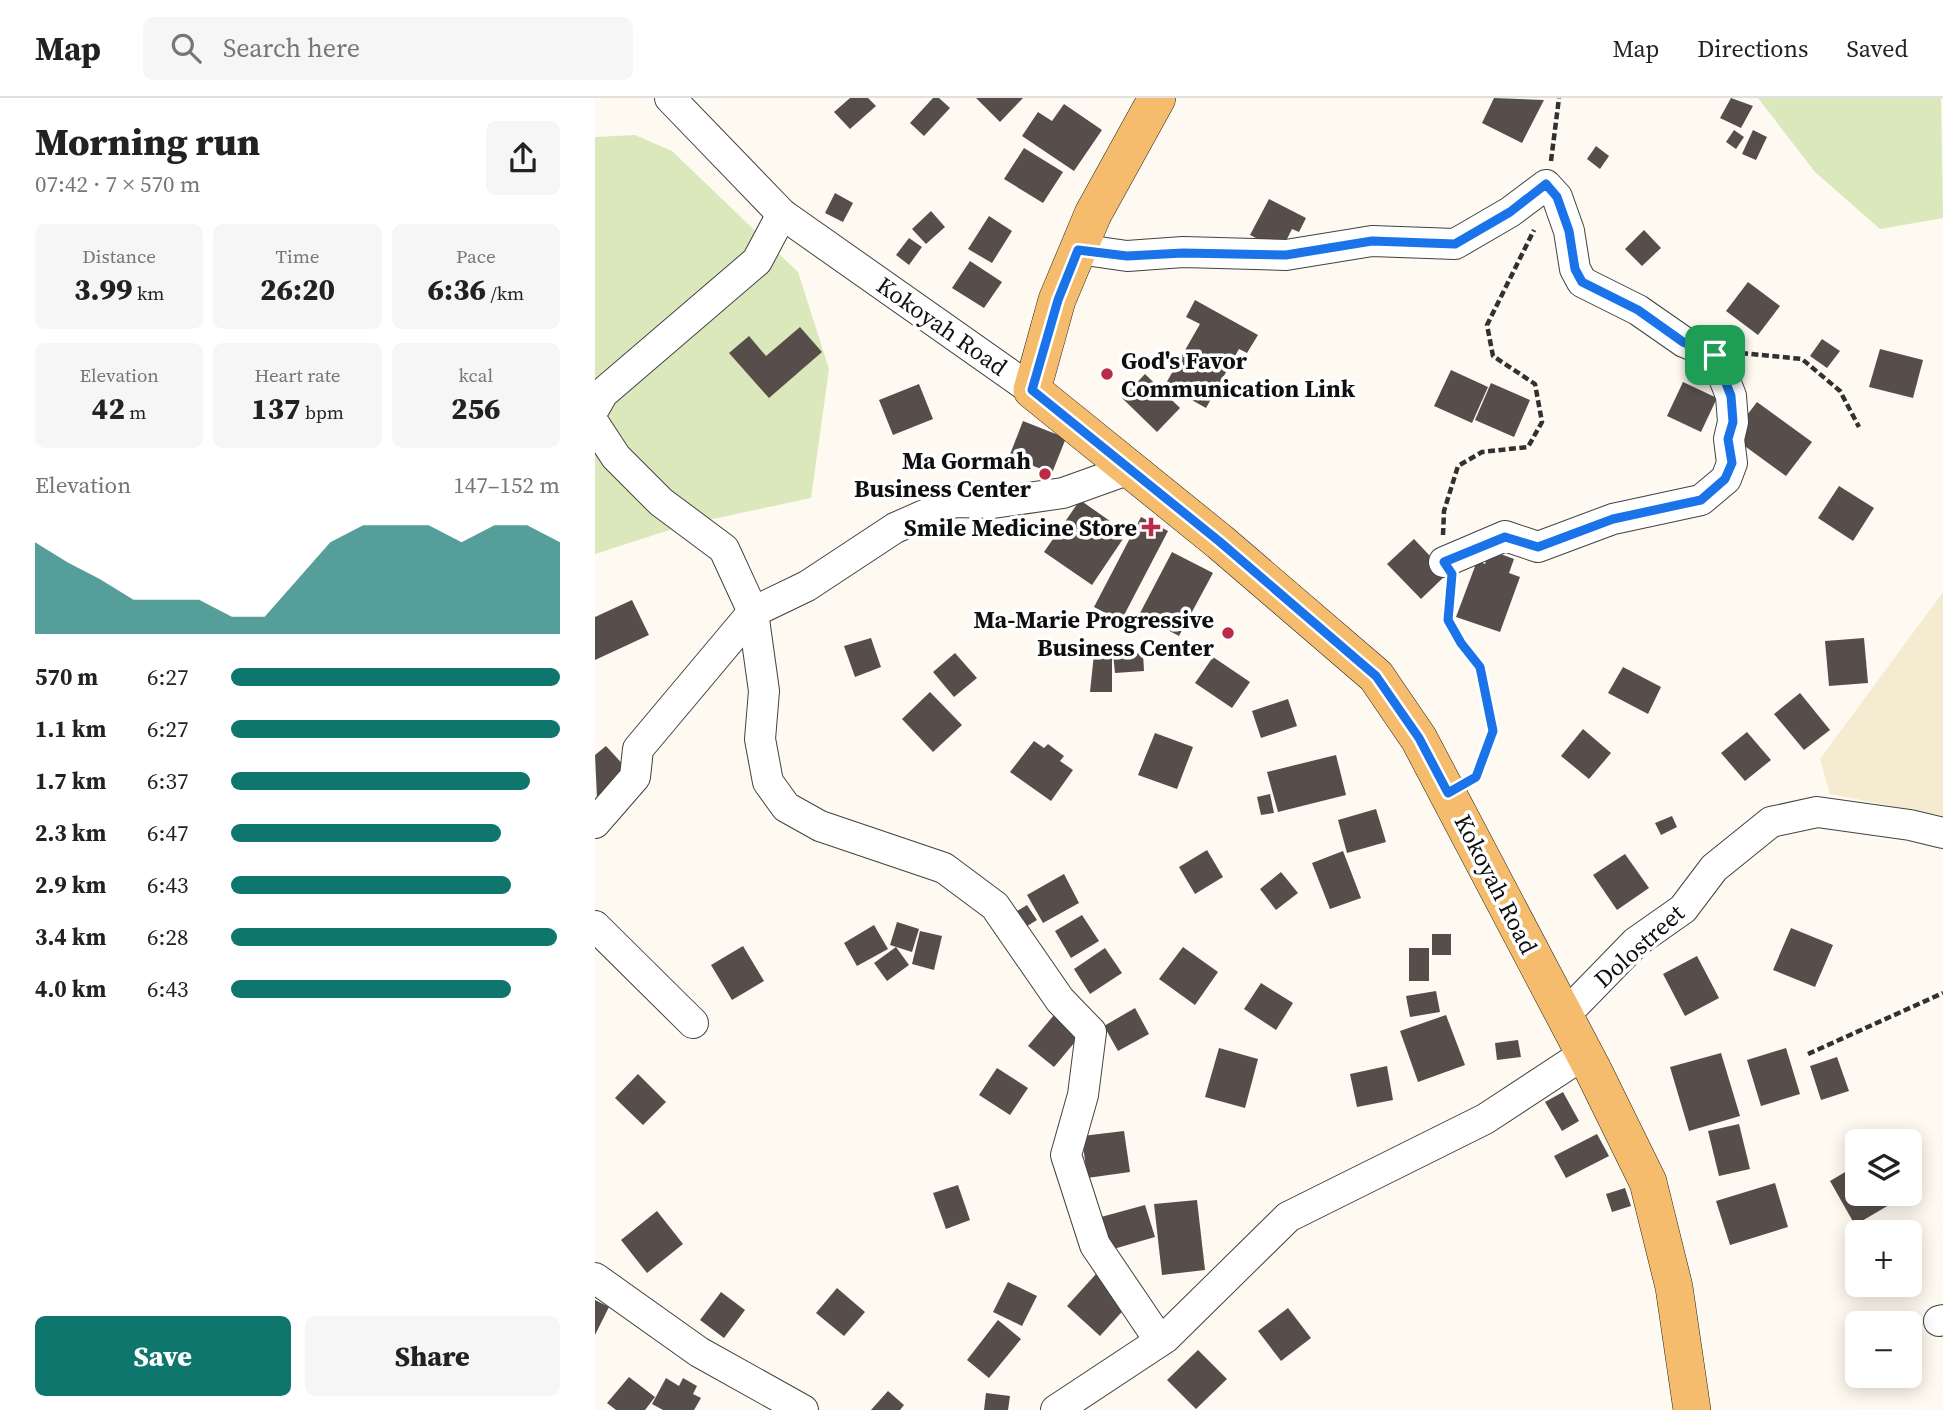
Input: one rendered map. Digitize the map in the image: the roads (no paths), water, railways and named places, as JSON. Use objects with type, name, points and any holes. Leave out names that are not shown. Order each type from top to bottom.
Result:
[{"type":"main road","points":[[1032,390],[1058,300],[1093,214],[1157,98]]},
{"type":"main road","name":"Kokoyah Road","points":[[1032,390],[1376,676],[1419,738],[1584,1054],[1647,1182],[1674,1287],[1692,1410]]},
{"type":"street","name":"Kokoyah Road","points":[[670,98],[782,214],[1032,390]]},
{"type":"street","points":[[1078,250],[1127,256],[1183,253],[1286,255],[1372,241],[1455,244],[1510,212],[1546,184],[1557,197],[1569,231],[1575,269],[1582,282],[1638,310],[1683,342],[1715,355],[1731,396],[1733,422],[1728,439],[1732,463],[1725,479],[1701,500],[1613,519],[1538,547],[1505,537],[1444,562]]},
{"type":"street","points":[[595,407],[603,393],[757,261],[782,214]]},
{"type":"street","points":[[595,425],[616,457],[661,502],[725,549],[753,612],[764,691],[760,739],[768,782],[786,807],[820,826],[944,868],[995,906],[1060,1000],[1091,1032],[1083,1095],[1066,1155],[1095,1245],[1160,1341]]},
{"type":"street","points":[[595,823],[635,777],[638,749],[753,612],[807,586],[895,528],[954,502],[993,503],[1063,493],[1130,469]]},
{"type":"street","name":"Dolostreet","points":[[1563,1017],[1636,942],[1683,909],[1714,868],[1771,822],[1817,812],[1910,825],[1943,833]]},
{"type":"street","points":[[595,926],[693,1023]]},
{"type":"street","points":[[1056,1410],[1160,1341],[1288,1217],[1485,1119],[1584,1054]]},
{"type":"street","points":[[595,1278],[699,1352],[803,1410]]},
{"type":"place","name":"God's Favor Communication Link","points":[[1107,374]]},
{"type":"place","name":"Ma Gormah Business Center","points":[[1045,474]]},
{"type":"place","name":"Smile Medicine Store","points":[[1151,527]]},
{"type":"place","name":"Ma-Marie Progressive Business Center","points":[[1228,633]]}]
